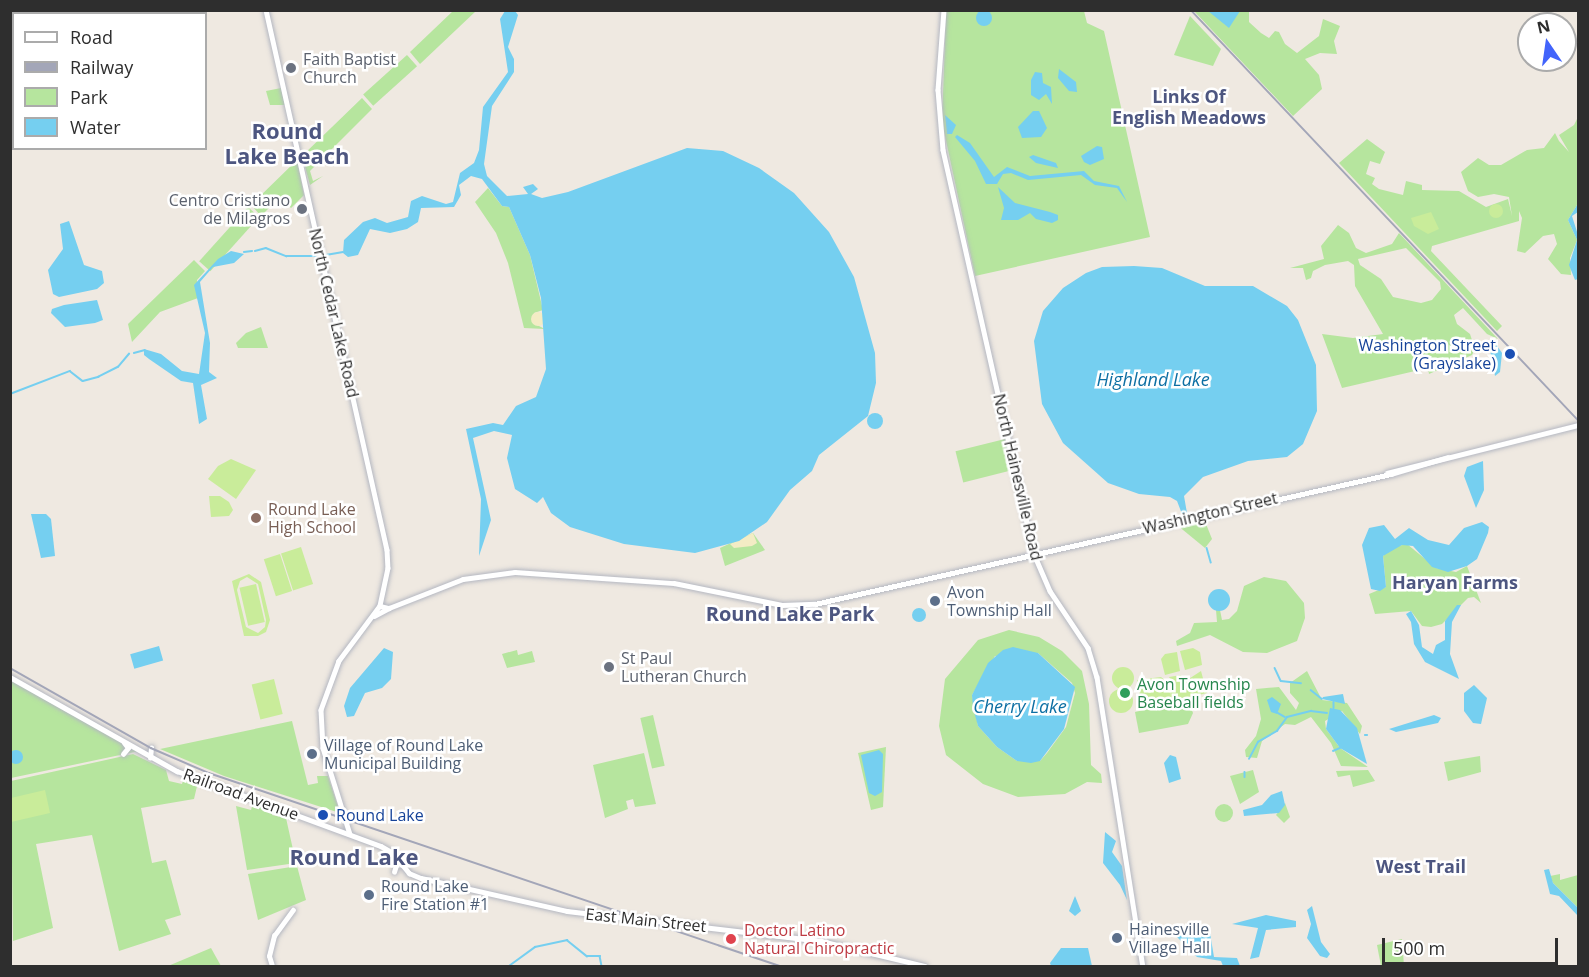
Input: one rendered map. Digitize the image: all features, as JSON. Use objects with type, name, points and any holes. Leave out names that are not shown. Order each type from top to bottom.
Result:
[{"type":"main road","name":"North Cedar Lake Road","points":[[266,10],[387,550],[388,568],[380,606],[339,661],[321,710],[323,748],[350,834]]},
{"type":"main road","name":"North Hainesville Road","points":[[944,10],[938,90],[943,150],[1034,554],[1050,591],[1088,648],[1097,677],[1143,966]]},
{"type":"main road","name":"Washington Street","points":[[602,579],[674,584],[797,606],[1386,474],[1578,425]]},
{"type":"main road","name":"North Cedar Lake Road","points":[[374,616],[448,584],[496,573],[533,572],[602,579]]},
{"type":"main road","points":[[380,606],[389,608]]},
{"type":"main road","name":"Railroad Avenue","points":[[10,677],[150,758],[387,849],[405,870]]},
{"type":"main road","points":[[123,741],[128,748],[123,754]]},
{"type":"main road","points":[[150,758],[151,748]]},
{"type":"main road","points":[[394,872],[397,859]]},
{"type":"main road","name":"East Main Street","points":[[405,870],[421,878],[535,906],[804,938],[925,966]]},
{"type":"main road","points":[[272,966],[269,956],[277,930],[293,910]]},
{"type":"green space","points":[[453,11],[476,11],[420,64],[410,52]]},
{"type":"green space","points":[[946,11],[1084,11],[1087,23],[1104,31],[1150,237],[975,276],[942,122]]},
{"type":"green space","points":[[1194,11],[1249,11],[1249,22],[1261,33],[1269,38],[1275,31],[1279,32],[1285,44],[1297,53],[1319,36],[1323,19],[1340,26],[1334,41],[1337,54],[1320,53],[1305,59],[1319,75],[1322,89],[1293,116]]},
{"type":"green space","points":[[1190,16],[1221,49],[1213,66],[1174,55]]},
{"type":"green space","points":[[407,55],[417,66],[373,106],[363,94]]},
{"type":"green space","points":[[281,88],[285,105],[270,105],[266,91]]},
{"type":"green space","points":[[362,98],[372,109],[310,171],[313,181],[323,176],[310,185],[302,156]]},
{"type":"green space","points":[[1578,117],[1577,205],[1568,220],[1577,240],[1570,258],[1571,275],[1561,274],[1548,259],[1557,244],[1554,234],[1543,236],[1525,253],[1517,251],[1522,218],[1519,211],[1519,221],[1432,246],[1431,251],[1502,326],[1497,331],[1339,163],[1367,139],[1385,152],[1380,164],[1370,161],[1366,174],[1375,178],[1372,184],[1379,189],[1403,195],[1406,181],[1422,185],[1422,190],[1459,191],[1486,207],[1508,199],[1512,216],[1509,197],[1494,194],[1478,197],[1468,191],[1461,172],[1478,158],[1489,165],[1501,165],[1527,150],[1544,148],[1555,133],[1569,152],[1559,135],[1574,125]]},
{"type":"green space","points":[[297,160],[304,195],[291,208],[280,197],[261,216],[251,205]]},
{"type":"green space","points":[[488,188],[502,206],[509,207],[530,255],[543,310],[534,313],[533,323],[545,329],[524,328],[508,263],[496,233],[475,202]]},
{"type":"green space","points":[[1496,204],[1501,206],[1503,211],[1501,216],[1496,218],[1491,216],[1489,211],[1491,206]]},
{"type":"green space","points":[[248,207],[259,217],[210,271],[199,261]]},
{"type":"green space","points":[[1431,212],[1439,229],[1428,234],[1414,226],[1411,218]]},
{"type":"green space","points":[[1338,225],[1349,233],[1356,248],[1366,253],[1392,244],[1399,233],[1498,339],[1487,334],[1463,308],[1454,315],[1457,324],[1470,334],[1475,349],[1472,355],[1429,374],[1428,368],[1342,388],[1322,334],[1353,338],[1383,334],[1355,286],[1354,265],[1348,261],[1325,265],[1313,271],[1311,278],[1306,280],[1303,268],[1290,268],[1324,259],[1321,246]],"holes":[[[1406,248],[1440,282],[1441,289],[1432,300],[1421,303],[1393,297],[1381,279],[1360,265],[1358,259]]]},
{"type":"green space","points":[[194,260],[205,271],[197,280],[198,298],[160,312],[132,342],[128,324]]},
{"type":"green space","points":[[261,327],[268,348],[238,348],[236,343],[246,333]]},
{"type":"green space","points":[[1005,439],[1013,470],[963,482],[956,451]]},
{"type":"green space","points":[[231,459],[256,470],[236,499],[208,479],[218,466]]},
{"type":"green space","points":[[209,496],[220,496],[229,502],[233,510],[229,516],[211,517]]},
{"type":"green space","points":[[1204,519],[1212,539],[1205,548],[1177,525]]},
{"type":"green space","points":[[753,533],[765,550],[725,566],[720,548]]},
{"type":"green space","points":[[1407,544],[1436,568],[1456,572],[1467,566],[1481,603],[1474,597],[1468,598],[1442,624],[1431,627],[1422,626],[1411,611],[1375,614],[1369,594],[1386,587],[1383,556],[1393,547]]},
{"type":"green space","points":[[301,547],[313,584],[293,591],[281,553]]},
{"type":"green space","points":[[280,554],[292,591],[276,596],[264,559]]},
{"type":"green space","points":[[249,574],[261,582],[270,620],[266,632],[258,636],[244,636],[232,581]],"holes":[[[247,577],[258,584],[266,620],[265,627],[258,633],[246,627],[237,590],[240,581]]]},
{"type":"green space","points":[[1264,577],[1286,581],[1304,603],[1305,618],[1297,641],[1267,653],[1243,652],[1210,635],[1177,646],[1176,641],[1190,633],[1194,623],[1217,622],[1216,610],[1220,610],[1222,620],[1229,619],[1237,611],[1244,586]]},
{"type":"green space","points":[[256,584],[265,622],[248,626],[239,588]]},
{"type":"green space","points":[[1009,630],[1039,637],[1062,651],[1082,671],[1089,704],[1091,765],[1101,774],[1102,783],[1087,782],[1065,794],[1018,797],[983,784],[946,755],[939,726],[945,679],[978,640]],"holes":[[[1038,653],[1072,683],[1075,693],[1066,727],[1040,761],[1017,761],[997,747],[978,726],[972,695],[995,656]]]},
{"type":"green space","points":[[1193,648],[1200,652],[1202,665],[1185,670],[1180,651]]},
{"type":"green space","points":[[517,650],[518,655],[532,651],[535,662],[507,668],[502,654]]},
{"type":"green space","points":[[1177,652],[1180,671],[1165,675],[1161,659],[1165,654]]},
{"type":"green space","points":[[1123,667],[1133,674],[1134,678],[1127,688],[1123,689],[1113,682],[1112,678],[1119,668]]},
{"type":"green space","points":[[1201,671],[1207,693],[1142,708],[1137,680],[1161,677],[1167,682],[1171,697],[1170,691],[1176,688],[1169,677],[1181,675],[1184,682]]},
{"type":"green space","points":[[1307,671],[1322,700],[1347,703],[1362,726],[1360,734],[1342,711],[1325,721],[1326,729],[1340,748],[1368,767],[1341,766],[1331,743],[1311,717],[1295,725],[1285,724],[1262,741],[1257,758],[1246,757],[1245,750],[1256,736],[1261,719],[1256,689],[1279,687],[1296,710],[1299,703],[1290,693],[1290,683]]},
{"type":"green space","points":[[11,678],[139,751],[11,778]]},
{"type":"green space","points":[[274,679],[283,714],[260,719],[252,685]]},
{"type":"green space","points":[[1121,689],[1130,692],[1133,701],[1130,710],[1121,713],[1112,710],[1109,701],[1112,692]]},
{"type":"green space","points":[[1188,700],[1193,713],[1188,724],[1139,733],[1135,712]]},
{"type":"green space","points":[[653,715],[665,766],[652,769],[640,718]]},
{"type":"green space","points":[[292,721],[308,785],[318,783],[317,776],[328,776],[340,813],[224,776],[160,749]]},
{"type":"green space","points":[[886,747],[883,807],[871,810],[858,753]]},
{"type":"green space","points":[[644,753],[656,804],[635,807],[633,799],[626,801],[628,809],[605,818],[593,765]]},
{"type":"green space","points":[[133,754],[166,770],[169,781],[182,784],[184,777],[198,782],[194,799],[141,808],[152,863],[166,860],[181,915],[165,920],[171,934],[119,951],[92,835],[36,844],[53,928],[13,941],[11,781]]},
{"type":"green space","points":[[1480,756],[1481,772],[1448,781],[1444,762]]},
{"type":"green space","points":[[1253,770],[1259,792],[1240,804],[1230,776]]},
{"type":"green space","points":[[1368,770],[1375,781],[1353,787],[1350,775],[1338,777],[1336,771]]},
{"type":"green space","points":[[45,790],[50,813],[11,822],[11,798]]},
{"type":"green space","points":[[253,803],[273,810],[272,815],[286,818],[296,863],[247,870],[236,806],[251,810]]},
{"type":"green space","points":[[1285,803],[1290,817],[1284,823],[1276,815]]},
{"type":"green space","points":[[1220,804],[1228,804],[1233,809],[1231,820],[1220,822],[1215,817],[1215,809]]},
{"type":"green space","points":[[297,866],[306,900],[258,920],[248,874]]},
{"type":"green space","points":[[1560,874],[1560,880],[1578,875],[1578,908],[1553,883],[1550,876]]},
{"type":"green space","points":[[1402,939],[1404,966],[1381,966],[1377,945]]},
{"type":"green space","points":[[211,948],[221,966],[168,966]]},
{"type":"sand","points":[[535,312],[541,312],[545,319],[541,326],[535,326],[531,322],[531,316]]},
{"type":"sand","points":[[753,533],[757,543],[752,546],[734,548],[730,544]]},
{"type":"water","points":[[984,10],[990,12],[992,18],[990,24],[984,26],[978,24],[976,18],[978,12]]},
{"type":"water","points":[[505,11],[515,11],[518,15],[508,47],[514,59],[514,72],[492,106],[484,164],[487,176],[507,196],[528,194],[523,187],[533,184],[538,189],[531,194],[542,198],[568,192],[687,148],[723,151],[759,168],[794,193],[829,232],[854,277],[875,353],[876,383],[868,416],[819,455],[812,471],[790,490],[767,522],[739,541],[695,553],[624,544],[570,527],[551,513],[543,497],[537,503],[515,489],[507,458],[512,435],[494,431],[473,438],[491,520],[479,556],[481,499],[466,429],[493,423],[503,425],[516,406],[536,397],[546,369],[541,298],[530,255],[509,207],[502,206],[482,179],[471,176],[459,185],[461,195],[454,207],[421,208],[418,222],[407,229],[390,233],[370,229],[358,255],[348,257],[343,253],[344,240],[363,222],[375,218],[387,223],[408,217],[411,201],[422,196],[446,204],[453,202],[460,173],[474,163],[479,150],[483,107],[508,72],[500,19]]},
{"type":"water","points":[[1208,11],[1240,11],[1229,28]]},
{"type":"water","points":[[1059,69],[1076,82],[1077,92],[1069,91],[1058,78]]},
{"type":"water","points":[[1035,72],[1042,73],[1043,83],[1051,87],[1052,104],[1046,94],[1039,100],[1031,95],[1031,80]]},
{"type":"water","points":[[1033,111],[1039,111],[1047,128],[1041,137],[1022,138],[1018,127]]},
{"type":"water","points":[[945,115],[956,125],[952,134],[947,134]]},
{"type":"water","points":[[957,135],[970,143],[994,177],[1007,167],[1030,176],[1084,171],[1094,181],[1119,186],[1127,202],[1117,188],[1095,185],[1081,175],[1028,180],[1011,173],[1003,174],[997,184],[986,184],[975,161],[955,137]]},
{"type":"water","points":[[1097,146],[1102,147],[1104,159],[1090,165],[1084,162],[1081,156]]},
{"type":"water","points":[[1033,155],[1056,163],[1058,168],[1036,163],[1029,157]]},
{"type":"water","points":[[998,187],[1015,203],[1058,215],[1058,220],[1052,223],[1036,219],[1030,213],[1018,220],[1001,220],[1004,208]]},
{"type":"water","points":[[1578,187],[1578,212],[1572,216],[1578,235],[1578,279],[1575,280],[1569,265],[1577,240],[1568,220],[1577,205]]},
{"type":"water","points":[[69,221],[84,265],[102,271],[104,283],[97,289],[59,297],[53,294],[48,270],[63,249],[60,224]]},
{"type":"water","points":[[231,251],[244,254],[234,263],[213,267],[200,282],[210,343],[209,372],[217,378],[201,385],[207,419],[199,424],[193,383],[181,381],[149,359],[144,355],[144,349],[161,354],[182,371],[199,374],[205,333],[194,285],[218,259]]},
{"type":"water","name":"Highland Lake","points":[[1102,267],[1162,268],[1205,286],[1253,286],[1287,306],[1298,320],[1316,365],[1317,411],[1303,444],[1287,457],[1248,461],[1203,477],[1184,496],[1187,513],[1182,514],[1177,501],[1170,497],[1139,494],[1108,483],[1063,443],[1042,404],[1034,341],[1043,311],[1063,288],[1086,273]]},
{"type":"water","points":[[97,300],[103,320],[95,323],[65,327],[51,313],[52,309],[64,305]]},
{"type":"water","points":[[1495,343],[1502,353],[1500,372],[1495,376],[1489,345]]},
{"type":"water","points":[[875,413],[881,415],[883,421],[881,427],[875,429],[869,427],[867,421],[869,415]]},
{"type":"water","points":[[1483,461],[1484,490],[1476,508],[1464,476],[1467,467]]},
{"type":"water","points":[[31,514],[46,514],[51,519],[55,556],[41,558]]},
{"type":"water","points":[[1482,522],[1489,527],[1488,533],[1477,559],[1467,566],[1448,572],[1432,567],[1413,546],[1402,545],[1383,556],[1386,587],[1380,591],[1371,589],[1362,545],[1369,528],[1384,525],[1395,539],[1409,528],[1428,540],[1449,545],[1464,528]]},
{"type":"water","points":[[1219,589],[1229,596],[1230,600],[1223,610],[1219,611],[1209,604],[1208,600],[1215,590]]},
{"type":"water","points":[[1457,605],[1461,605],[1452,622],[1450,654],[1459,679],[1425,662],[1414,644],[1411,622],[1406,614],[1411,611],[1419,625],[1422,647],[1433,654],[1436,645],[1445,640],[1445,621]]},
{"type":"water","points":[[919,608],[924,610],[926,615],[924,620],[919,622],[914,620],[912,615],[914,610]]},
{"type":"water","points":[[159,646],[163,660],[134,669],[130,654]]},
{"type":"water","name":"Cherry Lake","points":[[1013,647],[1038,653],[1075,687],[1064,729],[1040,761],[1031,763],[1017,761],[997,747],[978,726],[973,708],[972,695],[988,663],[1003,650]]},
{"type":"water","points":[[384,648],[393,652],[391,679],[382,688],[365,693],[354,716],[347,717],[344,706],[350,688]]},
{"type":"water","points":[[1474,685],[1487,698],[1481,724],[1473,723],[1464,711],[1464,693]]},
{"type":"water","points":[[1343,694],[1345,704],[1322,699],[1323,697]]},
{"type":"water","points":[[1272,697],[1281,704],[1277,714],[1271,712],[1267,700]]},
{"type":"water","points":[[1330,708],[1340,710],[1357,728],[1367,764],[1340,748],[1326,729]]},
{"type":"water","points":[[1434,715],[1441,718],[1438,723],[1396,732],[1389,729]]},
{"type":"water","points":[[16,750],[21,752],[23,757],[21,762],[16,764],[11,762],[9,757],[11,752]]},
{"type":"water","points":[[879,750],[883,754],[882,792],[875,796],[869,793],[861,755]]},
{"type":"water","points":[[1170,755],[1176,757],[1181,779],[1169,783],[1164,763]]},
{"type":"water","points":[[1282,791],[1285,805],[1279,813],[1244,816],[1243,810],[1262,805],[1271,795]]},
{"type":"water","points":[[1105,832],[1116,841],[1112,852],[1122,866],[1127,900],[1120,885],[1103,863]]},
{"type":"water","points":[[1549,869],[1553,883],[1578,908],[1578,916],[1559,896],[1550,894],[1544,870]]},
{"type":"water","points":[[1075,896],[1081,911],[1075,916],[1069,911]]},
{"type":"water","points":[[1312,906],[1321,942],[1330,954],[1327,958],[1320,956],[1307,938],[1311,924],[1307,910]]},
{"type":"water","points":[[1266,915],[1296,921],[1296,927],[1266,930],[1259,957],[1250,959],[1258,928],[1232,924]]},
{"type":"water","points":[[1209,927],[1214,957],[1237,958],[1240,966],[1223,966],[1221,961],[1197,957],[1172,932],[1177,928]]},
{"type":"water","points":[[1061,948],[1088,948],[1092,966],[1051,966],[1050,963]]},
{"type":"waterway","points":[[255,251],[266,248],[286,256],[316,256]]},
{"type":"waterway","points":[[244,252],[252,251]]},
{"type":"waterway","points":[[326,255],[343,252]]},
{"type":"waterway","points":[[134,353],[145,350]]},
{"type":"waterway","points":[[10,394],[70,371],[83,381],[98,377],[118,367],[129,354]]},
{"type":"waterway","points":[[1207,548],[1211,562]]},
{"type":"waterway","points":[[1275,668],[1281,681],[1301,683]]},
{"type":"waterway","points":[[1311,690],[1322,699]]},
{"type":"waterway","points":[[1334,702],[1334,708]]},
{"type":"waterway","points":[[1249,759],[1258,742],[1277,731],[1287,717],[1311,711],[1327,713]]},
{"type":"waterway","points":[[1278,713],[1285,717]]},
{"type":"waterway","points":[[1333,751],[1340,748]]},
{"type":"waterway","points":[[1245,772],[1245,777]]},
{"type":"waterway","points":[[509,966],[535,947],[567,940],[587,956],[600,956],[602,966]]},
{"type":"railway","points":[[1191,10],[1578,420]]},
{"type":"railway","points":[[10,668],[151,748],[209,773],[780,966]]},
{"type":"place","name":"Faith Baptist Church","points":[[291,68]]},
{"type":"place","name":"Centro Cristiano de Milagros","points":[[302,209]]},
{"type":"place","name":"Washington Street (Grayslake)","points":[[1510,354]]},
{"type":"place","name":"Round Lake High School","points":[[256,518]]},
{"type":"place","name":"Avon Township Hall","points":[[935,601]]},
{"type":"place","name":"St Paul Lutheran Church","points":[[609,667]]},
{"type":"place","name":"Avon Township Baseball fields","points":[[1125,693]]},
{"type":"place","name":"Village of Round Lake Municipal Building","points":[[312,754]]},
{"type":"place","name":"Round Lake","points":[[323,815]]},
{"type":"place","name":"Round Lake Fire Station #1","points":[[369,895]]},
{"type":"place","name":"Hainesville Village Hall","points":[[1117,938]]},
{"type":"place","name":"Doctor Latino Natural Chiropractic","points":[[731,939]]},
{"type":"district","name":"Links Of English Meadows","points":[[1189,107]]},
{"type":"district","name":"Round Lake Beach","points":[[287,142]]},
{"type":"district","name":"Haryan Farms","points":[[1455,582]]},
{"type":"district","name":"Round Lake Park","points":[[790,613]]},
{"type":"district","name":"Round Lake","points":[[354,857]]},
{"type":"district","name":"West Trail","points":[[1421,866]]}]
